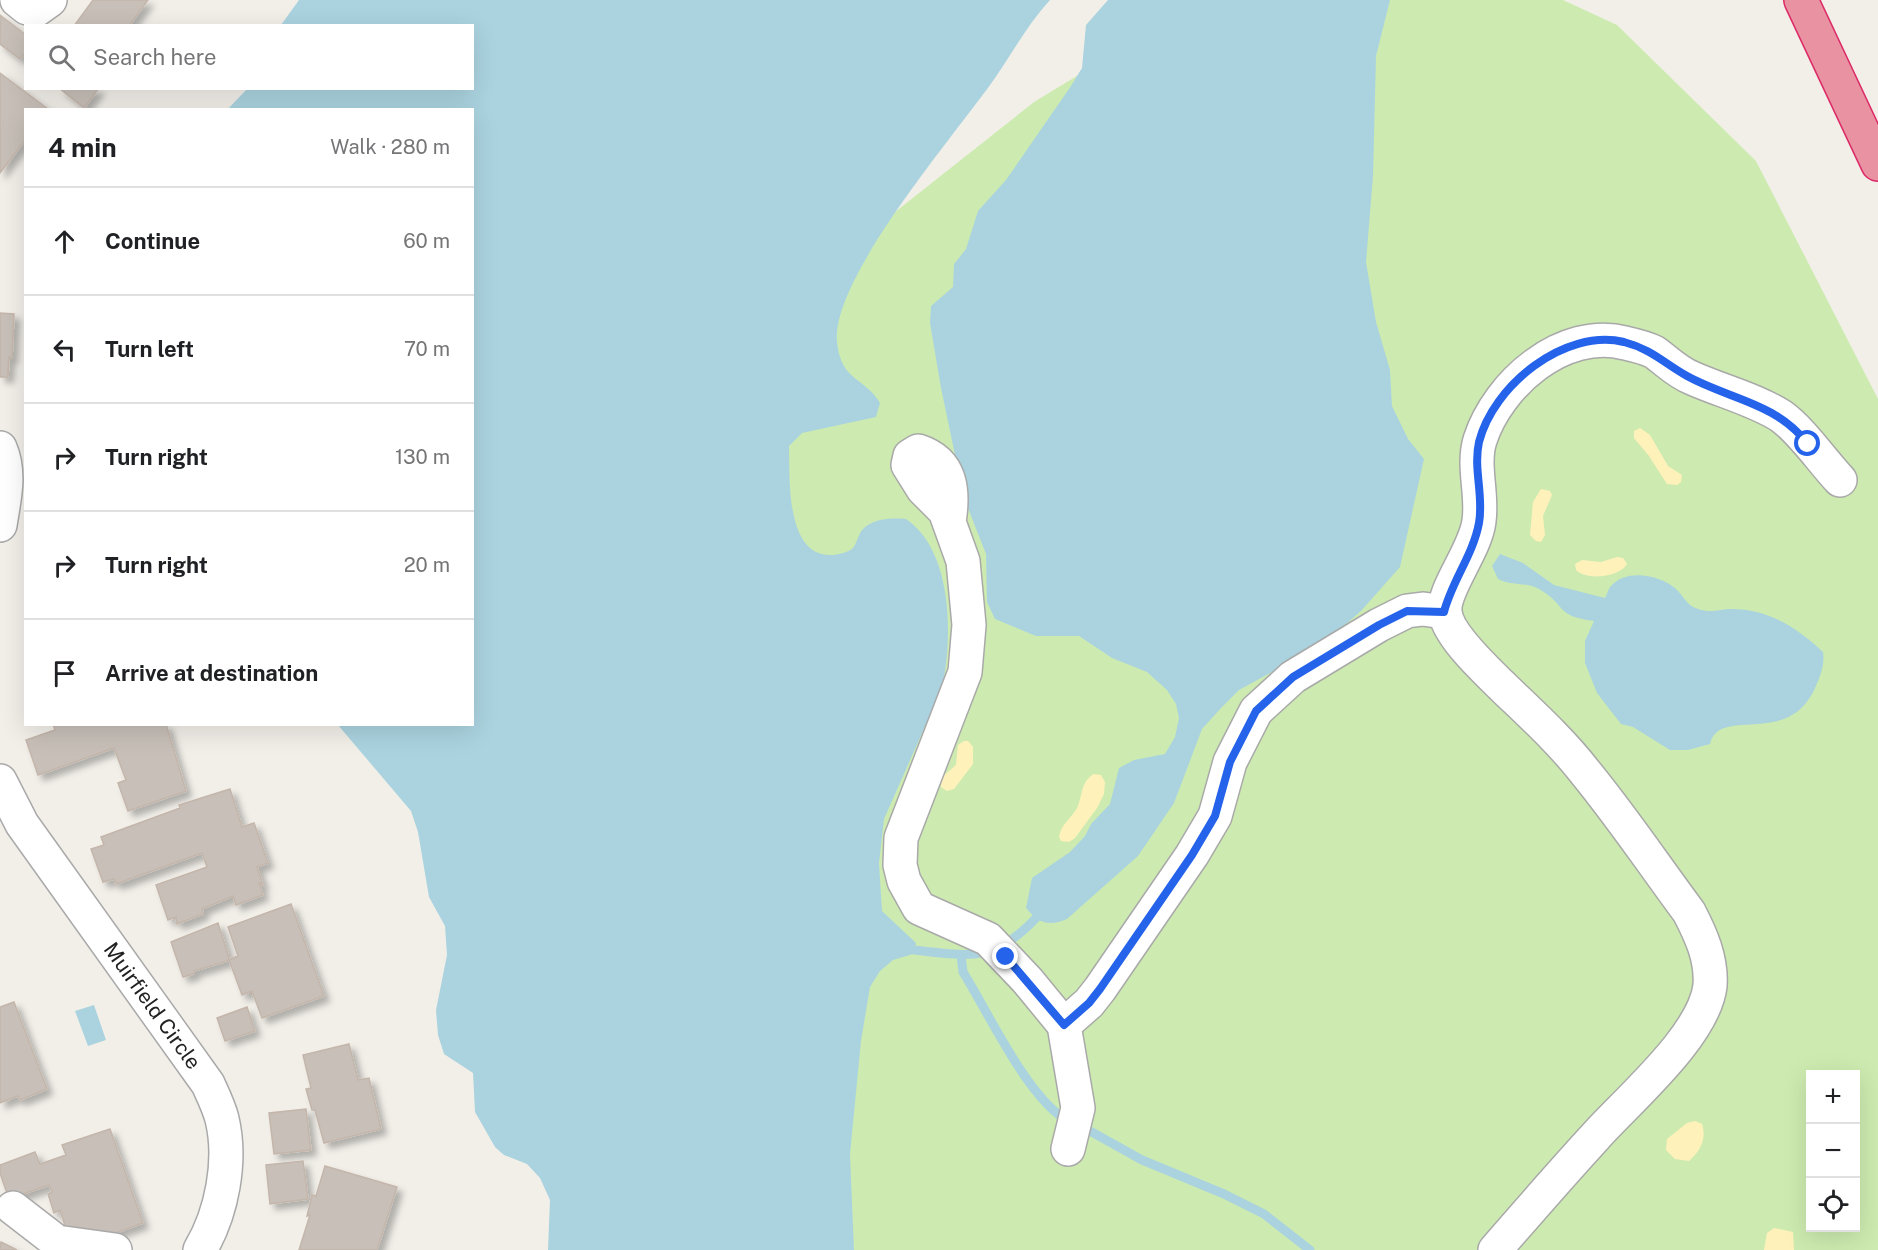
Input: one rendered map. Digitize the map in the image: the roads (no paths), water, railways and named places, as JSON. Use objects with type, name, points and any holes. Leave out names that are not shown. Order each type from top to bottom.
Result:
[{"type":"highway","points":[[1801,0],[1878,164]]},
{"type":"street","points":[[18,0],[27,8],[36,10],[50,0]]},
{"type":"street","points":[[1495,1250],[1594,1137],[1670,1058],[1691,1029],[1704,1005],[1710,986],[1709,962],[1702,938],[1689,912],[1585,771],[1486,671],[1453,632],[1444,612],[1448,595],[1474,541],[1479,522],[1481,498],[1476,464],[1479,441],[1489,419],[1509,391],[1533,366],[1558,349],[1590,342],[1622,342],[1652,351],[1689,377],[1781,416],[1840,480]]},
{"type":"street","points":[[0,448],[4,458],[7,485],[0,525]]},
{"type":"street","points":[[950,522],[963,561],[969,625],[965,672],[901,838],[900,865],[909,894],[920,908],[997,948],[1064,1025],[1071,1053],[1073,1131]]},
{"type":"street","points":[[1064,1025],[1095,996],[1192,855],[1215,816],[1230,762],[1256,711],[1293,677],[1379,625],[1407,611],[1444,612]]},
{"type":"street","name":"Muirfield Circle","points":[[0,781],[22,824],[208,1084],[222,1119],[225,1144],[224,1176],[217,1214],[200,1250]]},
{"type":"street","points":[[13,1208],[57,1242],[114,1250]]},
{"type":"water","points":[[299,0],[1050,0],[899,207],[874,245],[854,282],[840,315],[837,342],[839,355],[848,372],[868,388],[880,403],[876,417],[802,433],[789,446],[793,512],[805,542],[815,552],[830,555],[847,552],[852,549],[861,531],[867,525],[889,519],[906,519],[921,533],[933,552],[946,596],[948,645],[942,688],[884,819],[879,863],[882,911],[916,943],[913,954],[893,960],[880,971],[870,987],[861,1041],[850,1154],[854,1250],[548,1250],[550,1200],[540,1178],[527,1164],[504,1155],[495,1147],[475,1112],[473,1073],[444,1054],[438,1035],[436,1010],[447,955],[445,926],[429,897],[418,832],[411,811],[339,726],[474,726],[474,108],[229,108],[246,90],[474,90],[474,24],[282,24]]},
{"type":"water","points":[[1108,0],[1390,0],[1376,56],[1373,176],[1366,262],[1376,322],[1390,370],[1392,406],[1408,439],[1424,459],[1400,567],[1361,611],[1322,645],[1239,690],[1222,707],[1202,729],[1174,803],[1138,856],[1067,919],[1049,923],[1035,917],[1026,908],[1032,878],[1070,852],[1085,836],[1091,824],[1110,804],[1119,768],[1134,760],[1165,754],[1175,737],[1179,718],[1176,704],[1167,690],[1147,672],[1112,658],[1079,636],[1036,636],[995,619],[987,602],[986,554],[964,498],[941,388],[930,323],[931,306],[953,287],[954,264],[966,249],[978,211],[1006,180],[1082,68],[1086,25]]},
{"type":"water","points":[[1500,554],[1523,563],[1554,585],[1605,598],[1610,587],[1617,580],[1643,575],[1669,583],[1685,600],[1698,609],[1743,610],[1768,616],[1792,627],[1823,652],[1823,666],[1819,680],[1803,706],[1788,717],[1772,722],[1726,727],[1716,733],[1710,744],[1688,750],[1670,750],[1633,727],[1621,724],[1597,693],[1585,663],[1585,641],[1594,621],[1566,613],[1539,589],[1498,579],[1492,566]]},
{"type":"water","points":[[94,1005],[106,1040],[88,1046],[75,1011]]},
{"type":"waterway","points":[[914,950],[951,954],[980,953],[1007,943],[1036,918]]},
{"type":"waterway","points":[[961,955],[963,972],[1024,1075],[1053,1110],[1068,1121]]},
{"type":"waterway","points":[[1081,1126],[1142,1160],[1224,1194],[1264,1214],[1310,1250]]}]
